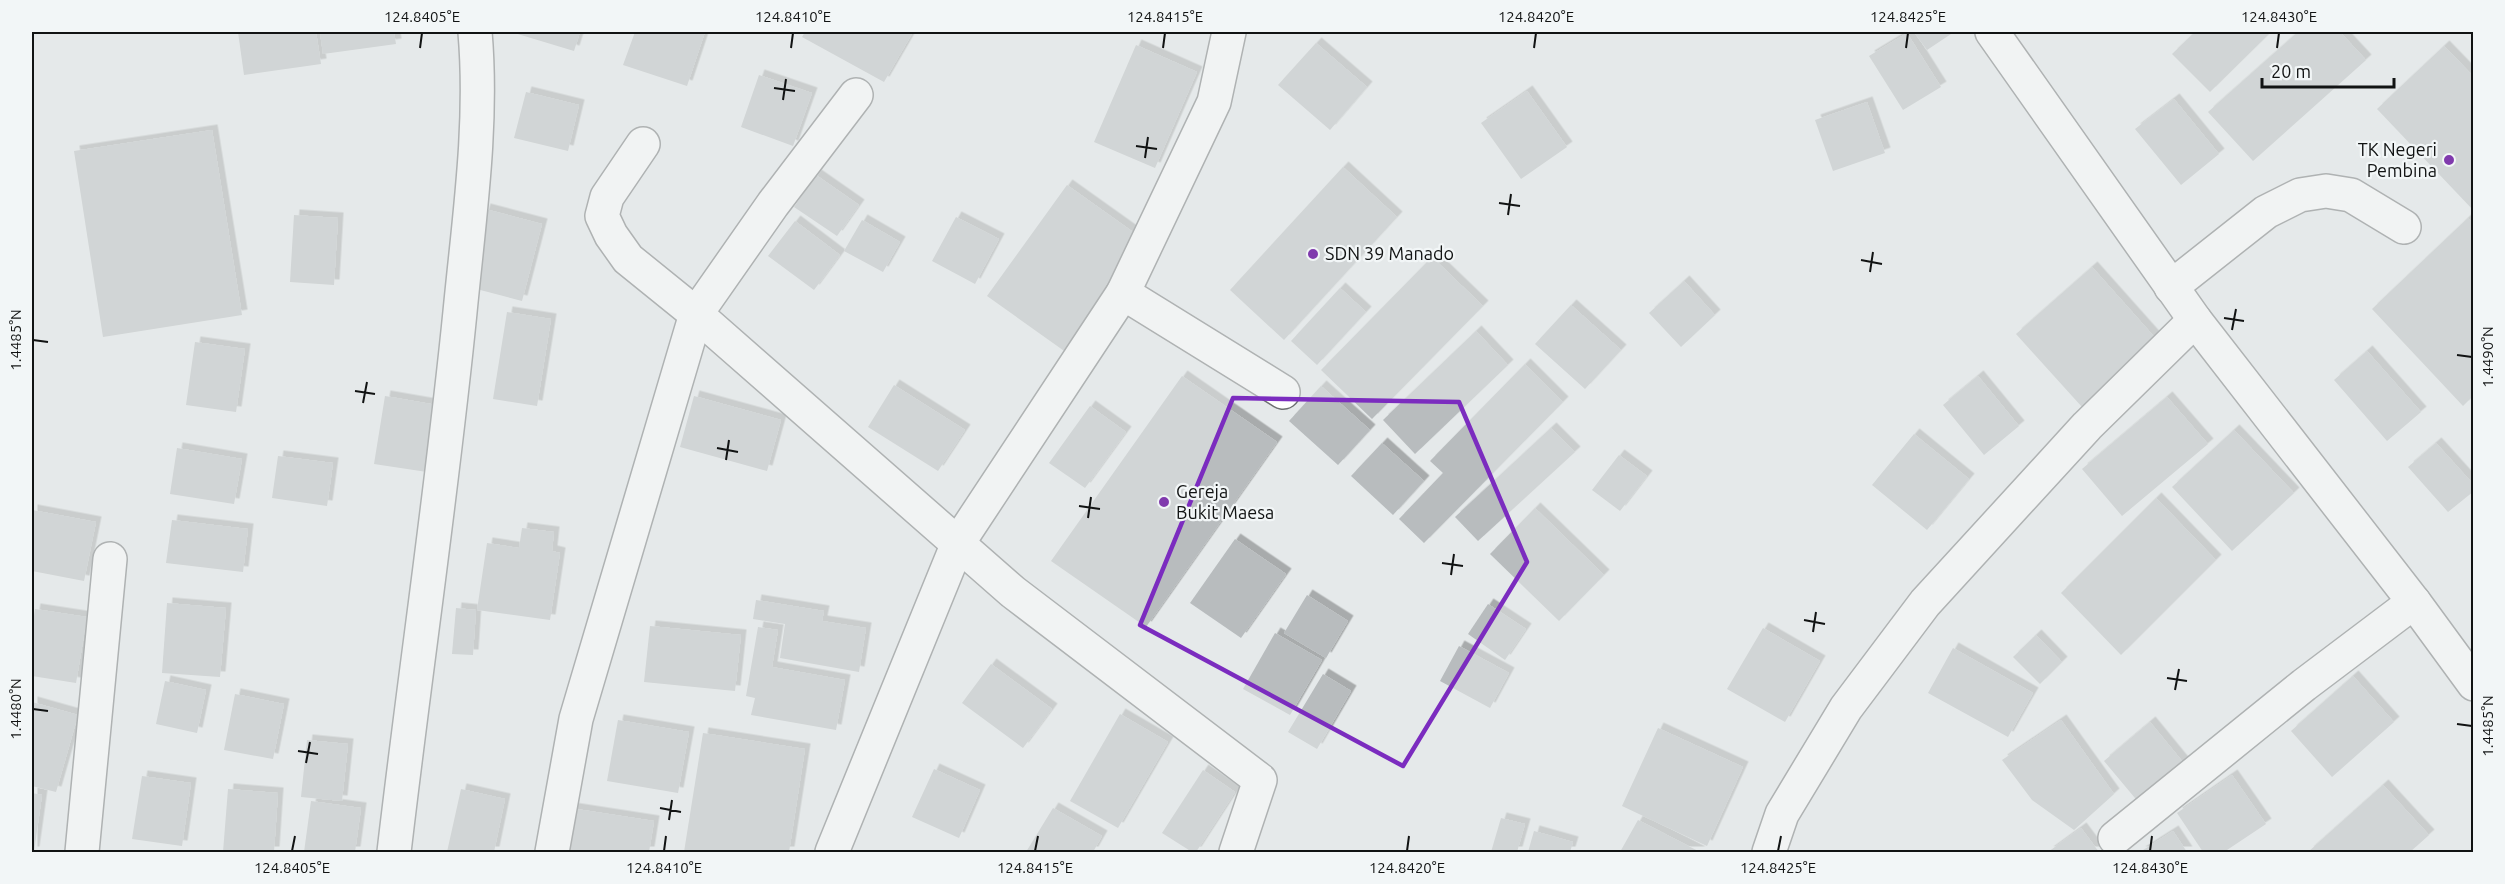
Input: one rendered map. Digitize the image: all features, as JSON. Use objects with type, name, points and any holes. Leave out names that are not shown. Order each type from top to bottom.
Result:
[{"type":"street","points":[[394,852],[452,392],[475,162],[478,72],[475,32]]},
{"type":"street","points":[[832,852],[958,543],[1123,292],[1214,102],[1229,32]]},
{"type":"street","points":[[1992,32],[2195,320],[2414,602],[2474,684]]},
{"type":"street","points":[[552,852],[576,719],[696,314],[773,204],[856,95]]},
{"type":"street","points":[[643,144],[607,197],[602,216],[610,235],[628,259],[696,314],[1013,592],[1260,780],[1236,852]]},
{"type":"street","points":[[2171,286],[2266,212],[2300,195],[2326,191],[2351,195],[2404,227]]},
{"type":"street","points":[[1123,292],[1283,392]]},
{"type":"street","points":[[1768,852],[1782,814],[1846,708],[1925,603],[2087,426],[2195,320]]},
{"type":"street","points":[[82,852],[111,559]]},
{"type":"street","points":[[2115,838],[2304,685],[2414,602]]},
{"type":"highlighted area","points":[[1233,398],[1459,402],[1527,562],[1403,766],[1140,625]]},
{"type":"building","points":[[238,32],[316,32],[321,64],[244,75]]},
{"type":"building","points":[[320,32],[394,32],[396,44],[323,54]]},
{"type":"building","points":[[511,32],[580,32],[574,51]]},
{"type":"building","points":[[635,32],[705,32],[687,86],[623,65]]},
{"type":"building","points":[[805,32],[913,32],[884,82],[802,37]]},
{"type":"building","points":[[1914,32],[1954,32],[1927,50]]},
{"type":"building","points":[[2195,32],[2271,32],[2210,92],[2172,54]]},
{"type":"building","points":[[2298,32],[2340,32],[2366,60],[2253,161],[2208,112]]},
{"type":"building","points":[[1907,33],[1941,87],[1903,110],[1869,56]]},
{"type":"building","points":[[1316,43],[1367,87],[1330,130],[1278,85]]},
{"type":"building","points":[[1136,45],[1197,72],[1155,168],[1094,142]]},
{"type":"building","name":"TK Negeri Pembina","points":[[2444,46],[2474,77],[2474,211],[2377,109]]},
{"type":"building","points":[[759,75],[812,93],[793,146],[741,127]]},
{"type":"building","points":[[1527,91],[1567,147],[1521,179],[1481,123]]},
{"type":"building","points":[[526,92],[579,105],[568,151],[514,138]]},
{"type":"building","points":[[2174,99],[2219,154],[2181,185],[2135,129]]},
{"type":"building","points":[[1867,102],[1885,153],[1833,171],[1815,120]]},
{"type":"building","points":[[212,130],[242,315],[103,337],[74,151]]},
{"type":"building","name":"SDN 39 Manado","points":[[1343,167],[1397,217],[1284,340],[1230,290]]},
{"type":"building","points":[[816,175],[859,205],[837,236],[794,207]]},
{"type":"building","points":[[1067,185],[1147,242],[1067,353],[987,296]]},
{"type":"building","points":[[485,209],[542,224],[522,301],[465,286]]},
{"type":"building","points":[[294,215],[338,218],[334,285],[290,282]]},
{"type":"building","points":[[956,217],[999,239],[975,284],[932,261]]},
{"type":"building","points":[[2468,218],[2474,224],[2474,395],[2463,406],[2372,309]]},
{"type":"building","points":[[862,220],[900,242],[883,272],[844,251]]},
{"type":"building","points":[[795,221],[840,255],[814,290],[768,256]]},
{"type":"building","name":"SDN 39 Manado","points":[[1432,257],[1483,306],[1372,419],[1321,370]]},
{"type":"building","points":[[2092,267],[2158,341],[2082,407],[2016,334]]},
{"type":"building","points":[[1684,281],[1715,315],[1681,347],[1649,313]]},
{"type":"building","points":[[1340,288],[1366,312],[1317,365],[1291,341]]},
{"type":"building","points":[[1571,305],[1621,350],[1585,389],[1535,344]]},
{"type":"building","points":[[507,312],[551,319],[537,406],[493,399]]},
{"type":"building","points":[[1476,331],[1508,365],[1415,454],[1383,420]]},
{"type":"building","points":[[195,342],[245,349],[236,412],[186,405]]},
{"type":"building","points":[[2367,351],[2421,412],[2387,441],[2334,380]]},
{"type":"building","points":[[1525,364],[1563,402],[1424,543],[1399,519],[1443,473],[1430,461]]},
{"type":"building","name":"Gereja Bukit Maesa","points":[[1182,376],[1277,442],[1146,627],[1051,561]]},
{"type":"building","points":[[1978,376],[2019,426],[1984,455],[1943,405]]},
{"type":"building","points":[[894,385],[965,430],[938,471],[868,427]]},
{"type":"building","points":[[1321,386],[1370,430],[1338,465],[1289,421]]},
{"type":"building","points":[[385,396],[437,405],[427,472],[374,464]]},
{"type":"building","points":[[694,396],[781,420],[767,471],[680,447]]},
{"type":"building","points":[[2167,397],[2208,444],[2122,516],[2082,469]]},
{"type":"building","points":[[1090,406],[1126,432],[1085,488],[1049,463]]},
{"type":"building","points":[[1551,428],[1575,452],[1478,541],[1455,517]]},
{"type":"building","points":[[2234,430],[2294,493],[2232,551],[2172,487]]},
{"type":"building","points":[[1914,434],[1969,479],[1927,530],[1872,485]]},
{"type":"building","points":[[1382,443],[1424,481],[1393,515],[1351,476]]},
{"type":"building","points":[[2436,443],[2474,485],[2474,491],[2448,512],[2408,467]]},
{"type":"building","points":[[177,448],[242,459],[234,504],[170,494]]},
{"type":"building","points":[[1619,455],[1647,476],[1620,511],[1592,490]]},
{"type":"building","points":[[278,456],[333,463],[327,506],[272,498]]},
{"type":"building","points":[[2156,498],[2216,560],[2121,655],[2061,593]]},
{"type":"building","points":[[1535,508],[1604,575],[1559,621],[1490,554]]},
{"type":"building","points":[[32,510],[96,522],[84,581],[32,571]]},
{"type":"building","points":[[172,520],[248,529],[243,572],[166,563]]},
{"type":"building","points":[[522,528],[554,532],[552,551],[560,553],[550,620],[477,610],[487,543],[519,548]]},
{"type":"building","points":[[1235,539],[1286,574],[1241,638],[1190,603]]},
{"type":"building","points":[[1307,595],[1348,621],[1326,658],[1284,633]]},
{"type":"building","points":[[756,600],[824,611],[822,621],[866,628],[859,672],[780,658],[785,624],[753,619]]},
{"type":"building","points":[[167,603],[226,608],[220,677],[162,673]]},
{"type":"building","points":[[1488,604],[1526,629],[1505,660],[1468,634]]},
{"type":"building","points":[[456,608],[476,610],[473,655],[452,654]]},
{"type":"building","points":[[35,609],[87,617],[76,683],[32,676],[32,629]]},
{"type":"building","points":[[650,626],[741,635],[735,691],[644,682]]},
{"type":"building","points":[[758,627],[778,630],[772,667],[845,680],[836,730],[751,715],[755,698],[746,696]]},
{"type":"building","points":[[1763,628],[1820,661],[1785,722],[1727,689]]},
{"type":"building","points":[[1275,633],[1322,660],[1290,715],[1243,689]]},
{"type":"building","points":[[2036,635],[2062,662],[2040,684],[2013,657]]},
{"type":"building","points":[[1459,646],[1509,673],[1490,708],[1440,681]]},
{"type":"building","points":[[1953,648],[2033,693],[2008,737],[1928,693]]},
{"type":"building","points":[[991,664],[1052,709],[1023,748],[962,703]]},
{"type":"building","points":[[1323,674],[1351,691],[1317,749],[1288,732]]},
{"type":"building","points":[[2353,676],[2394,722],[2332,777],[2291,731]]},
{"type":"building","points":[[165,681],[206,690],[197,733],[156,724]]},
{"type":"building","points":[[235,694],[284,704],[273,759],[224,750]]},
{"type":"building","points":[[32,702],[78,715],[56,792],[32,786]]},
{"type":"building","points":[[1120,714],[1168,742],[1118,828],[1070,801]]},
{"type":"building","points":[[618,720],[689,732],[678,793],[607,781]]},
{"type":"building","points":[[2061,720],[2114,794],[2074,830],[2032,800],[2002,760]]},
{"type":"building","points":[[2150,722],[2191,772],[2145,810],[2104,761]]},
{"type":"building","points":[[1658,728],[1743,767],[1707,846],[1622,806]]},
{"type":"building","points":[[703,733],[805,749],[789,852],[684,852]]},
{"type":"building","points":[[307,740],[348,744],[342,801],[301,797]]},
{"type":"building","points":[[934,769],[980,790],[959,838],[912,817]]},
{"type":"building","points":[[1203,770],[1235,792],[1196,852],[1192,852],[1162,833]]},
{"type":"building","points":[[2232,775],[2266,824],[2224,852],[2203,852],[2177,813]]},
{"type":"building","points":[[142,776],[191,783],[182,846],[132,839]]},
{"type":"building","points":[[2383,785],[2429,835],[2410,852],[2308,852]]},
{"type":"building","points":[[228,789],[278,793],[274,852],[223,852]]},
{"type":"building","points":[[461,789],[505,799],[494,852],[447,852]]},
{"type":"building","points":[[32,793],[42,795],[34,852],[32,852]]},
{"type":"building","points":[[311,801],[361,808],[355,852],[304,852]]},
{"type":"building","points":[[570,808],[654,821],[649,852],[563,852]]},
{"type":"building","points":[[1053,808],[1102,836],[1093,852],[1026,852]]},
{"type":"building","points":[[1501,818],[1525,824],[1517,852],[1491,852]]},
{"type":"building","points":[[1638,820],[1700,852],[1620,852]]},
{"type":"building","points":[[2081,828],[2099,852],[2048,852]]},
{"type":"building","points":[[1534,831],[1573,842],[1570,852],[1528,852]]},
{"type":"building","points":[[2173,831],[2187,852],[2140,852]]},
{"type":"place","name":"TK Negeri Pembina","points":[[2449,160]]},
{"type":"place","name":"SDN 39 Manado","points":[[1313,254]]},
{"type":"place","name":"Gereja Bukit Maesa","points":[[1164,502]]}]
